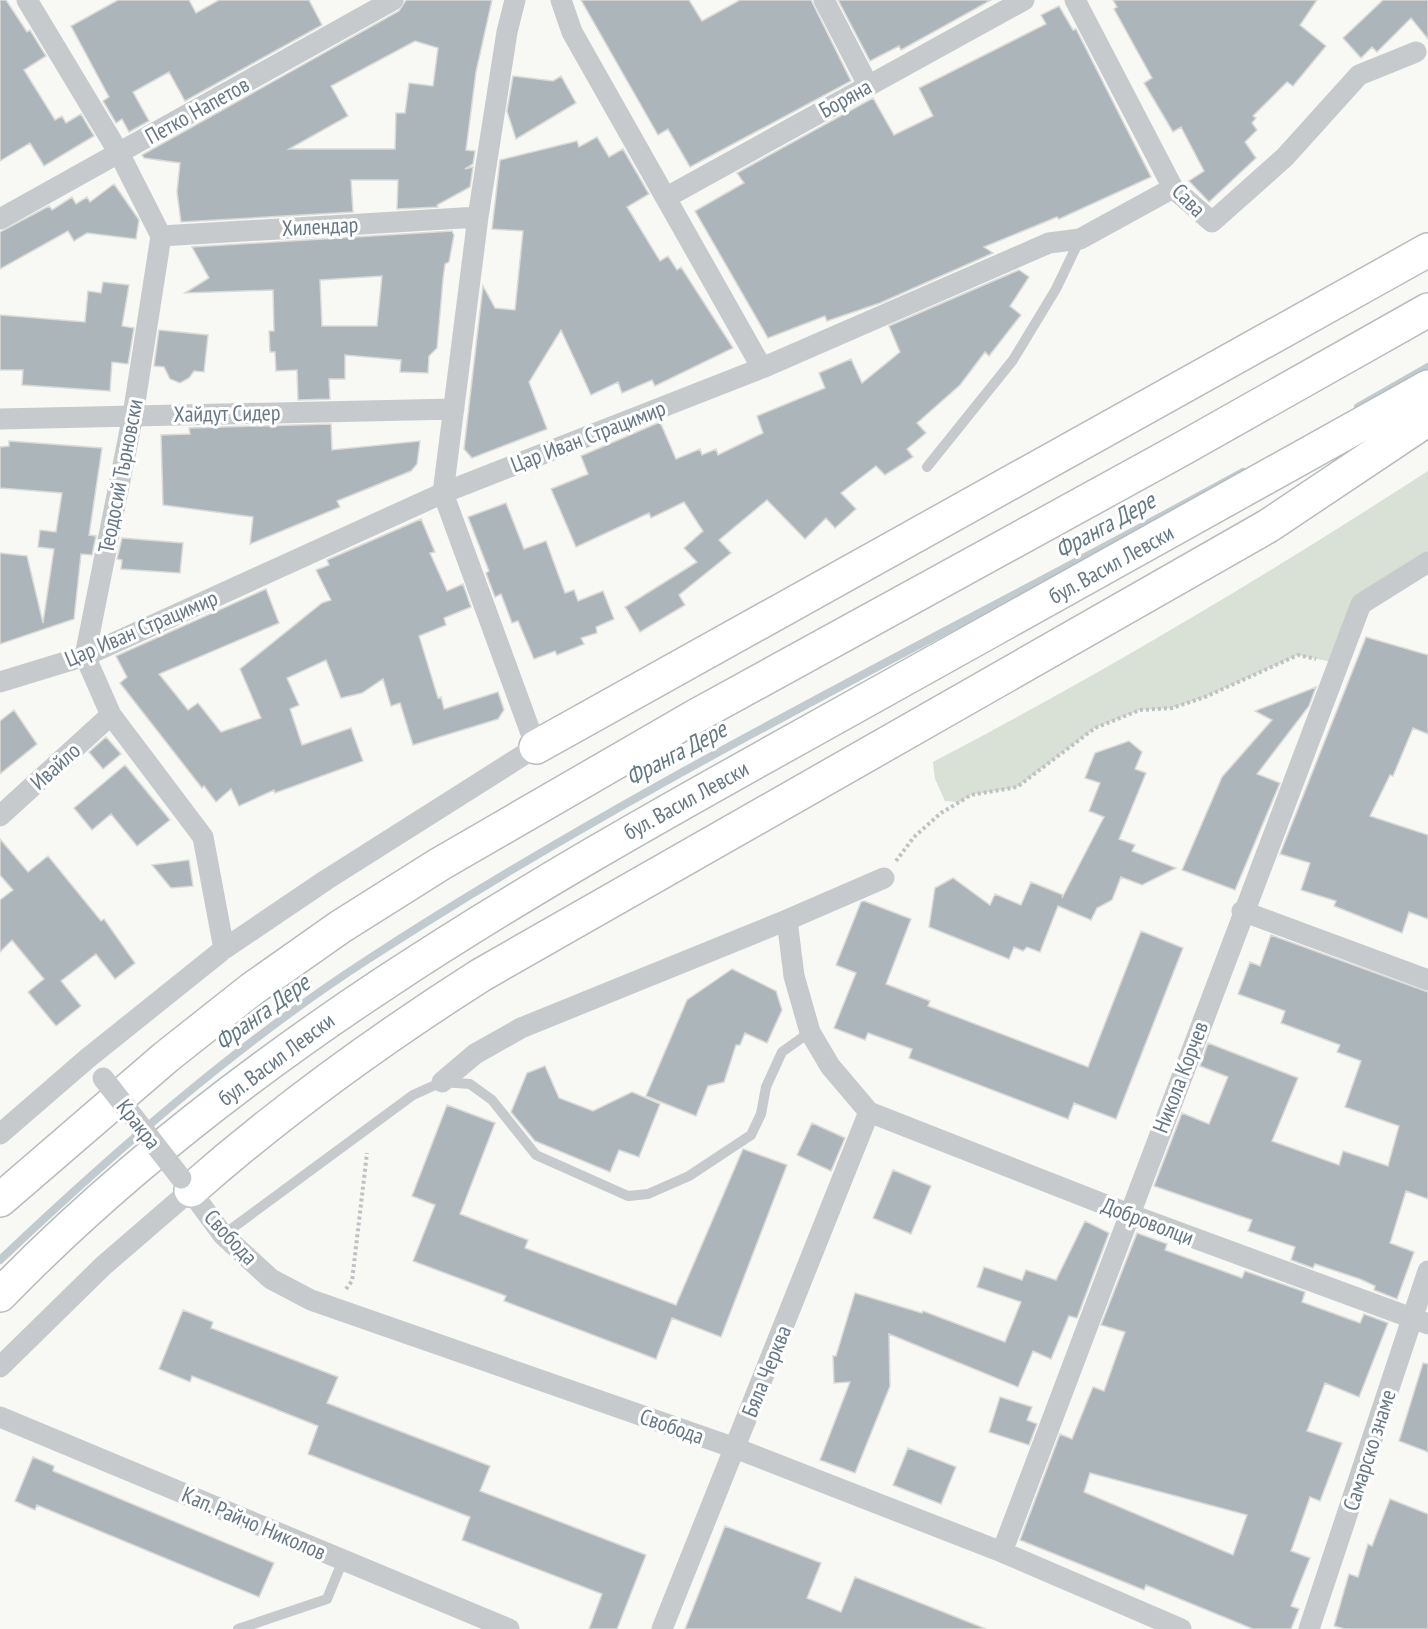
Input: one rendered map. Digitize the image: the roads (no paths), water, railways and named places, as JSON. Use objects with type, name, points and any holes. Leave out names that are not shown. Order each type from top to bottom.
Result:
[{"type":"highway","points":[[536,747],[1428,250]]},
{"type":"highway","points":[[0,1200],[166,1057],[252,989],[340,927],[440,864],[694,717],[1180,450],[1428,310]]},
{"type":"highway","name":"бул. Васил Левски","points":[[0,1294],[102,1199],[204,1113],[305,1035],[380,984],[673,806],[1428,387]]},
{"type":"highway","points":[[186,1184],[237,1149],[392,1032],[481,975],[1268,526],[1428,419]]},
{"type":"street","points":[[27,0],[119,153],[161,236]]},
{"type":"street","name":"Петко Напетов","points":[[0,219],[393,0]]},
{"type":"street","points":[[0,1134],[88,1058],[224,949],[326,880],[536,747],[443,494],[478,217],[507,32],[515,0]]},
{"type":"street","points":[[561,0],[572,32],[762,368]]},
{"type":"street","points":[[824,0],[868,86]]},
{"type":"street","name":"Боряна","points":[[667,197],[1024,0]]},
{"type":"street","name":"Сава","points":[[1075,0],[1173,188],[1212,222],[1286,157],[1359,75],[1416,52]]},
{"type":"street","name":"Цар Иван Страцимир","points":[[0,682],[85,656],[443,494],[762,368],[1049,243],[1080,239],[1173,188]]},
{"type":"street","name":"Хилендар","points":[[161,236],[478,217]]},
{"type":"street","name":"Теодосий Търновски","points":[[85,656],[133,415],[161,236]]},
{"type":"street","name":"Хайдут Сидер","points":[[0,419],[454,408]]},
{"type":"street","name":"Никола Корчев","points":[[1002,1552],[1242,911],[1361,604],[1428,562]]},
{"type":"street","points":[[85,656],[111,715],[203,837],[224,949]]},
{"type":"street","name":"Ивайло","points":[[0,816],[111,715]]},
{"type":"street","points":[[442,1082],[475,1054],[520,1028],[788,920],[884,878]]},
{"type":"street","points":[[1242,911],[1428,980]]},
{"type":"street","points":[[788,920],[794,976],[810,1032],[830,1066],[869,1112]]},
{"type":"street","name":"Кракра","points":[[88,1058],[186,1184]]},
{"type":"street","name":"Доброволци","points":[[869,1112],[1129,1214],[1420,1321]]},
{"type":"street","name":"Бяла Черква","points":[[662,1629],[869,1112]]},
{"type":"street","points":[[0,1367],[186,1184]]},
{"type":"street","name":"Свобода","points":[[186,1184],[223,1235],[271,1279],[319,1303],[735,1448],[1002,1552],[1181,1629]]},
{"type":"street","name":"Самарско знаме","points":[[1309,1629],[1420,1321],[1428,1271]]},
{"type":"street","name":"Кап. Райчо Николов","points":[[0,1417],[508,1629]]},
{"type":"lane","points":[[927,467],[1013,360],[1056,289],[1080,239]]},
{"type":"lane","points":[[223,1235],[380,1118],[413,1095],[442,1082],[470,1084],[492,1100],[536,1155],[628,1196],[648,1194],[689,1176],[751,1135],[761,1114],[766,1087],[782,1052],[810,1032]]},
{"type":"lane","points":[[238,1629],[327,1599],[343,1560]]},
{"type":"waterway","name":"Франга Дере","points":[[1358,407],[1428,367]]},
{"type":"waterway","name":"Франга Дере","points":[[0,1260],[177,1101],[271,1027],[367,960],[473,893],[690,768],[1243,472]]}]
